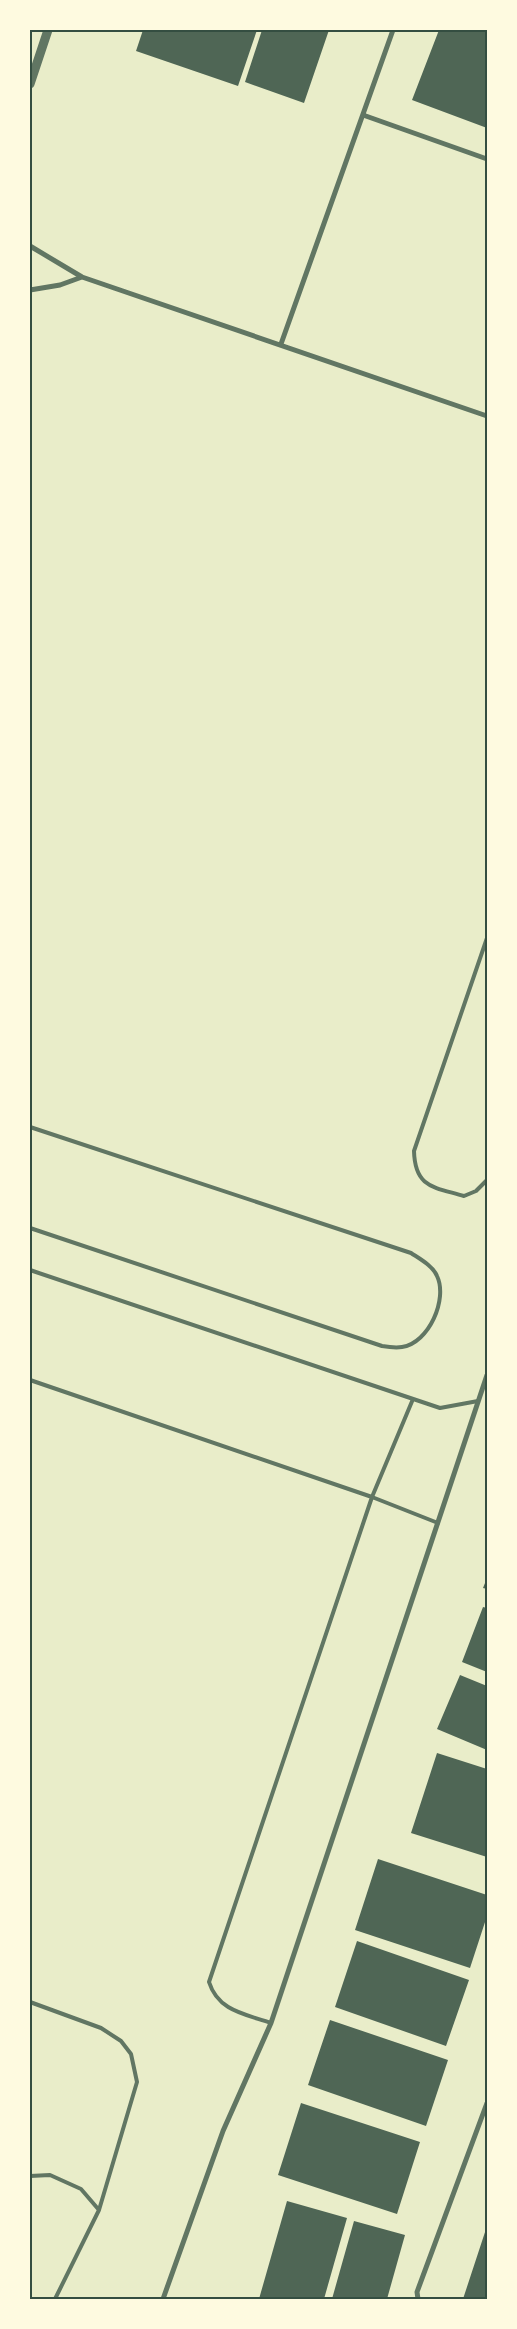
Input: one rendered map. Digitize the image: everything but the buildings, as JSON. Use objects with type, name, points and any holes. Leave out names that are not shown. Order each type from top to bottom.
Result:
[{"type":"street","points":[[30,84],[48,30]]},
{"type":"street","points":[[281,344],[393,30]]},
{"type":"street","points":[[363,115],[487,159]]},
{"type":"street","points":[[30,246],[82,277],[487,416]]},
{"type":"street","points":[[30,290],[60,285],[82,277]]},
{"type":"street","points":[[163,2299],[223,2131],[272,2023],[487,1375]]},
{"type":"street","points":[[418,2299],[417,2292],[487,2102]]},
{"type":"lane","points":[[487,938],[414,1151],[414,1167],[420,1178],[433,1187],[464,1196],[476,1191],[487,1180]]},
{"type":"lane","points":[[30,1127],[411,1253],[437,1274],[442,1290],[435,1319],[419,1339],[402,1348],[382,1346],[30,1228]]},
{"type":"lane","points":[[30,1270],[440,1408],[478,1401]]},
{"type":"lane","points":[[30,1380],[372,1497],[438,1523]]},
{"type":"lane","points":[[272,2023],[222,2004],[213,1995],[209,1982],[372,1497],[413,1399]]},
{"type":"lane","points":[[30,2002],[101,2028],[121,2041],[131,2054],[137,2082],[99,2210],[55,2299]]},
{"type":"lane","points":[[30,2176],[50,2175],[82,2189],[99,2210]]}]
